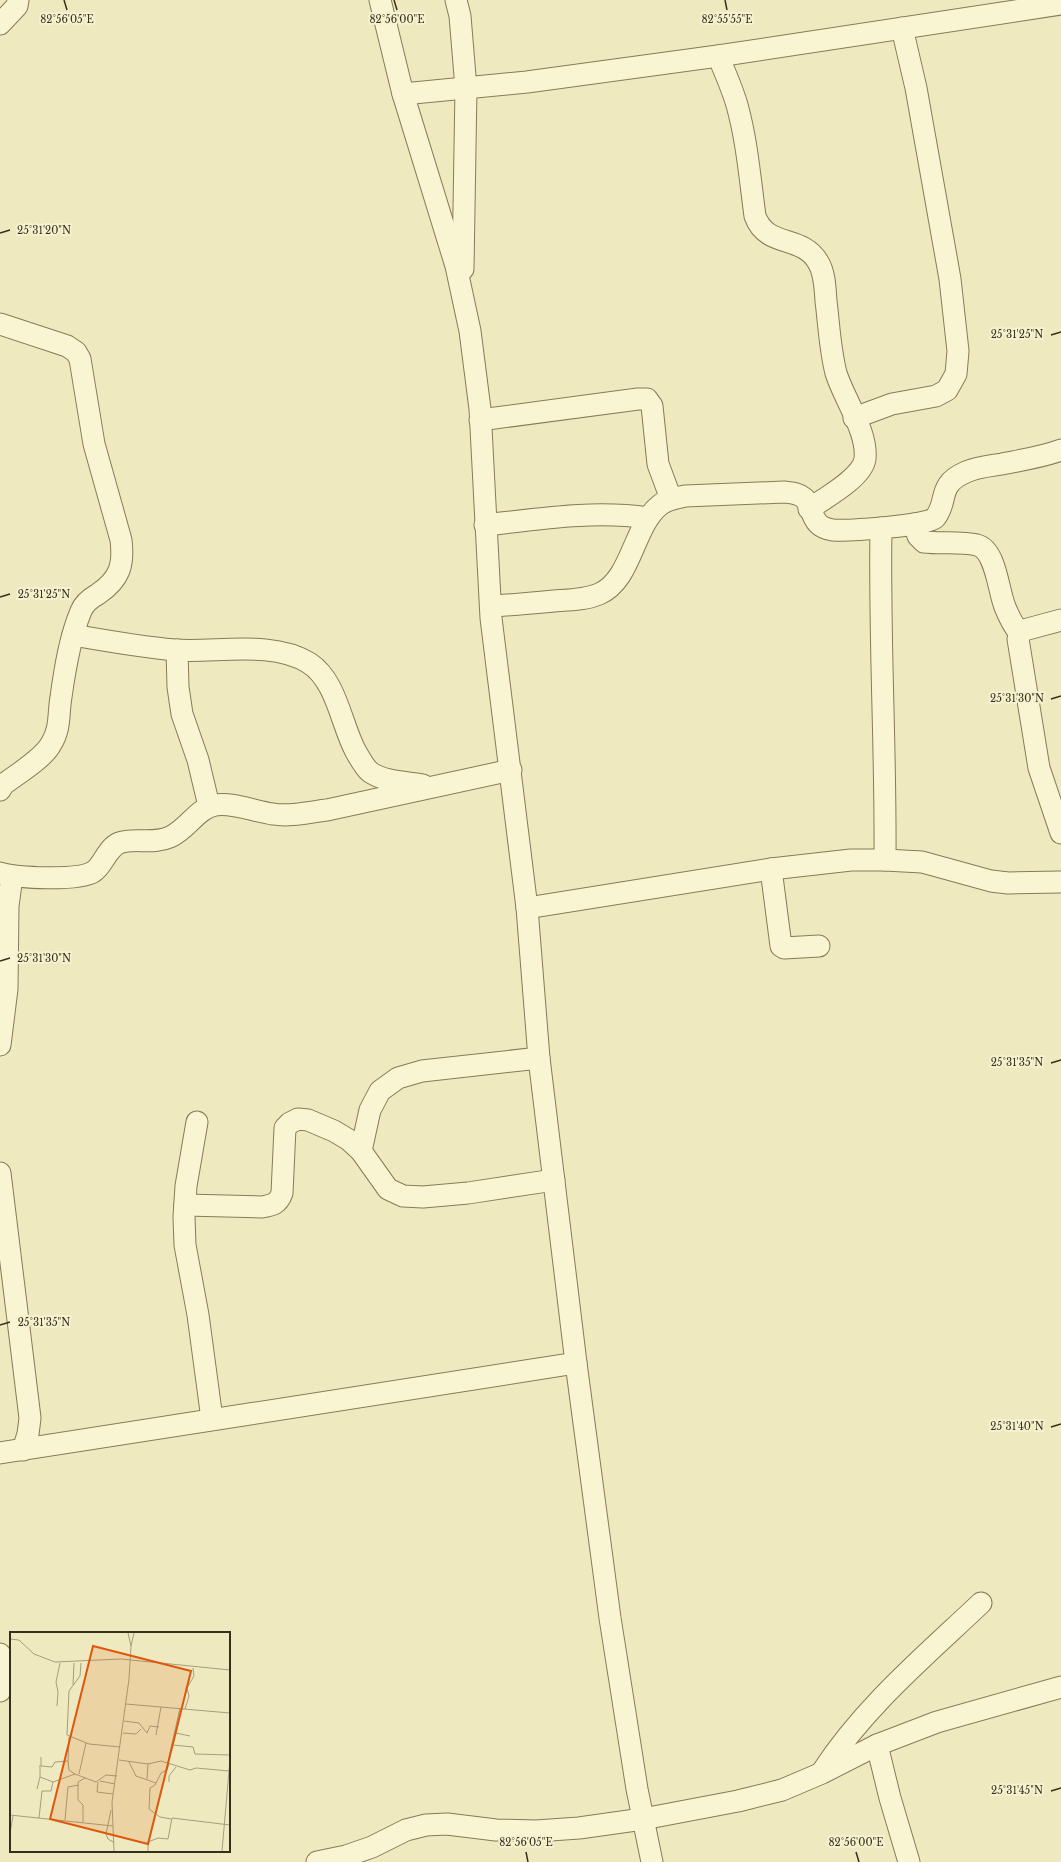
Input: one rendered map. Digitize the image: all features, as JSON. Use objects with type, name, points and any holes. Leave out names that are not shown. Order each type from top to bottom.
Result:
[{"type":"street","points":[[0,24],[17,6],[18,0]]},
{"type":"street","points":[[380,0],[403,94],[452,252],[470,331],[480,420],[491,606],[527,908],[539,1058],[576,1363],[610,1618],[643,1819],[652,1862]]},
{"type":"street","points":[[456,0],[460,16],[466,88],[463,296]]},
{"type":"street","points":[[403,94],[527,82],[718,56],[1061,4]]},
{"type":"street","points":[[854,418],[892,404],[936,396],[947,390],[956,374],[958,351],[950,279],[916,88],[902,28]]},
{"type":"street","points":[[718,56],[737,106],[743,132],[755,216],[759,226],[764,232],[772,237],[799,245],[810,253],[818,262],[824,280],[831,350],[836,372],[843,394],[865,446],[864,460],[859,471],[849,481],[809,509]]},
{"type":"street","points":[[0,324],[67,346],[76,352],[83,370],[94,444],[121,540],[123,554],[121,568],[113,581],[82,608],[73,635],[63,679],[60,699],[60,719],[57,733],[51,745],[3,785],[0,790]]},
{"type":"street","points":[[480,420],[647,399],[652,406],[654,442],[658,464],[670,499]]},
{"type":"street","points":[[491,606],[580,599],[599,594],[610,587],[618,577],[648,518],[660,505],[670,499],[685,496],[784,492],[796,494],[805,499],[814,519],[823,526],[833,530],[881,528],[924,523],[934,519],[939,510],[945,490],[954,479],[965,472],[976,468],[1044,456],[1061,450]]},
{"type":"street","points":[[486,525],[567,516],[610,515],[648,518]]},
{"type":"street","points":[[914,524],[918,536],[924,542],[965,543],[978,545],[986,550],[993,564],[1004,606],[1012,624],[1020,634],[1018,647],[1039,768],[1061,833]]},
{"type":"street","points":[[881,528],[880,608],[885,793],[885,860]]},
{"type":"street","points":[[1020,634],[1034,626],[1061,620]]},
{"type":"street","points":[[73,635],[133,645],[177,650],[261,650],[292,655],[310,664],[324,678],[334,697],[348,736],[360,759],[370,772],[387,778],[434,787]]},
{"type":"street","points":[[177,650],[178,686],[182,714],[198,760],[209,806]]},
{"type":"street","points":[[0,1045],[7,989],[6,875],[54,877],[80,876],[93,872],[112,848],[119,844],[129,841],[150,842],[171,836],[209,806],[229,804],[275,814],[298,814],[511,770]]},
{"type":"street","points":[[527,908],[771,869],[851,860],[922,862],[991,881],[1020,883],[1061,882]]},
{"type":"street","points":[[771,869],[781,946],[784,948],[819,946]]},
{"type":"street","points":[[361,1151],[370,1110],[380,1091],[398,1078],[422,1071],[539,1058]]},
{"type":"street","points":[[185,1205],[262,1207],[272,1206],[279,1201],[282,1193],[285,1128],[290,1123],[298,1119],[308,1120],[334,1131],[349,1140],[361,1151],[388,1189],[403,1196],[423,1197],[468,1193],[554,1180]]},
{"type":"street","points":[[197,1122],[186,1186],[185,1245],[198,1315],[212,1419]]},
{"type":"street","points":[[0,1184],[30,1418],[28,1434],[23,1450]]},
{"type":"street","points":[[0,1453],[576,1363]]},
{"type":"street","points":[[822,1773],[837,1749],[895,1683],[981,1603]]},
{"type":"street","points":[[0,1654],[4,1678],[0,1691]]},
{"type":"street","points":[[317,1862],[346,1856],[372,1848],[406,1830],[426,1825],[447,1824],[496,1830],[536,1831],[579,1828],[643,1819],[738,1801],[782,1790],[822,1773],[877,1745],[937,1722],[1061,1687]]},
{"type":"street","points":[[877,1745],[890,1798],[909,1862]]}]
